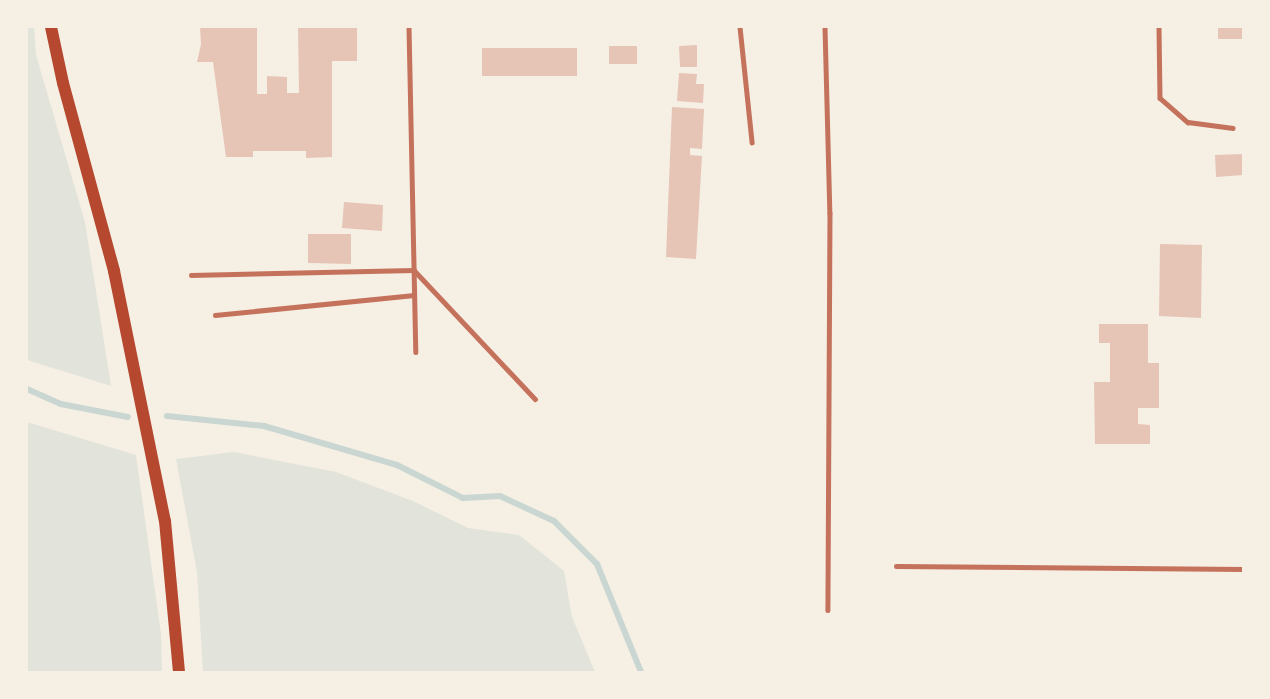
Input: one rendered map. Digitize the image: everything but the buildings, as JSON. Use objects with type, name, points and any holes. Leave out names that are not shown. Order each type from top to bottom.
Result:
[{"type":"main road","points":[[51,27],[63,83],[114,271],[165,521],[179,672]]},
{"type":"lane","points":[[409,27],[416,352]]},
{"type":"lane","points":[[740,27],[752,142]]},
{"type":"lane","points":[[825,27],[830,213],[828,610]]},
{"type":"lane","points":[[1159,27],[1160,98],[1188,122],[1233,128]]},
{"type":"lane","points":[[191,275],[414,270],[535,399]]},
{"type":"lane","points":[[214,315],[414,295]]},
{"type":"lane","points":[[896,566],[1243,569]]},
{"type":"shaded area","points":[[27,27],[34,27],[36,55],[85,222],[111,386],[27,360]]},
{"type":"shaded area","points":[[27,422],[136,455],[161,634],[162,672],[27,672]]},
{"type":"shaded area","points":[[234,452],[336,472],[413,501],[468,528],[519,535],[564,571],[572,617],[595,672],[203,672],[197,572],[176,459]]},
{"type":"waterway","points":[[27,389],[61,404],[128,417]]},
{"type":"waterway","points":[[167,416],[264,426],[397,465],[463,498],[500,496],[554,521],[597,564],[641,672]]}]
